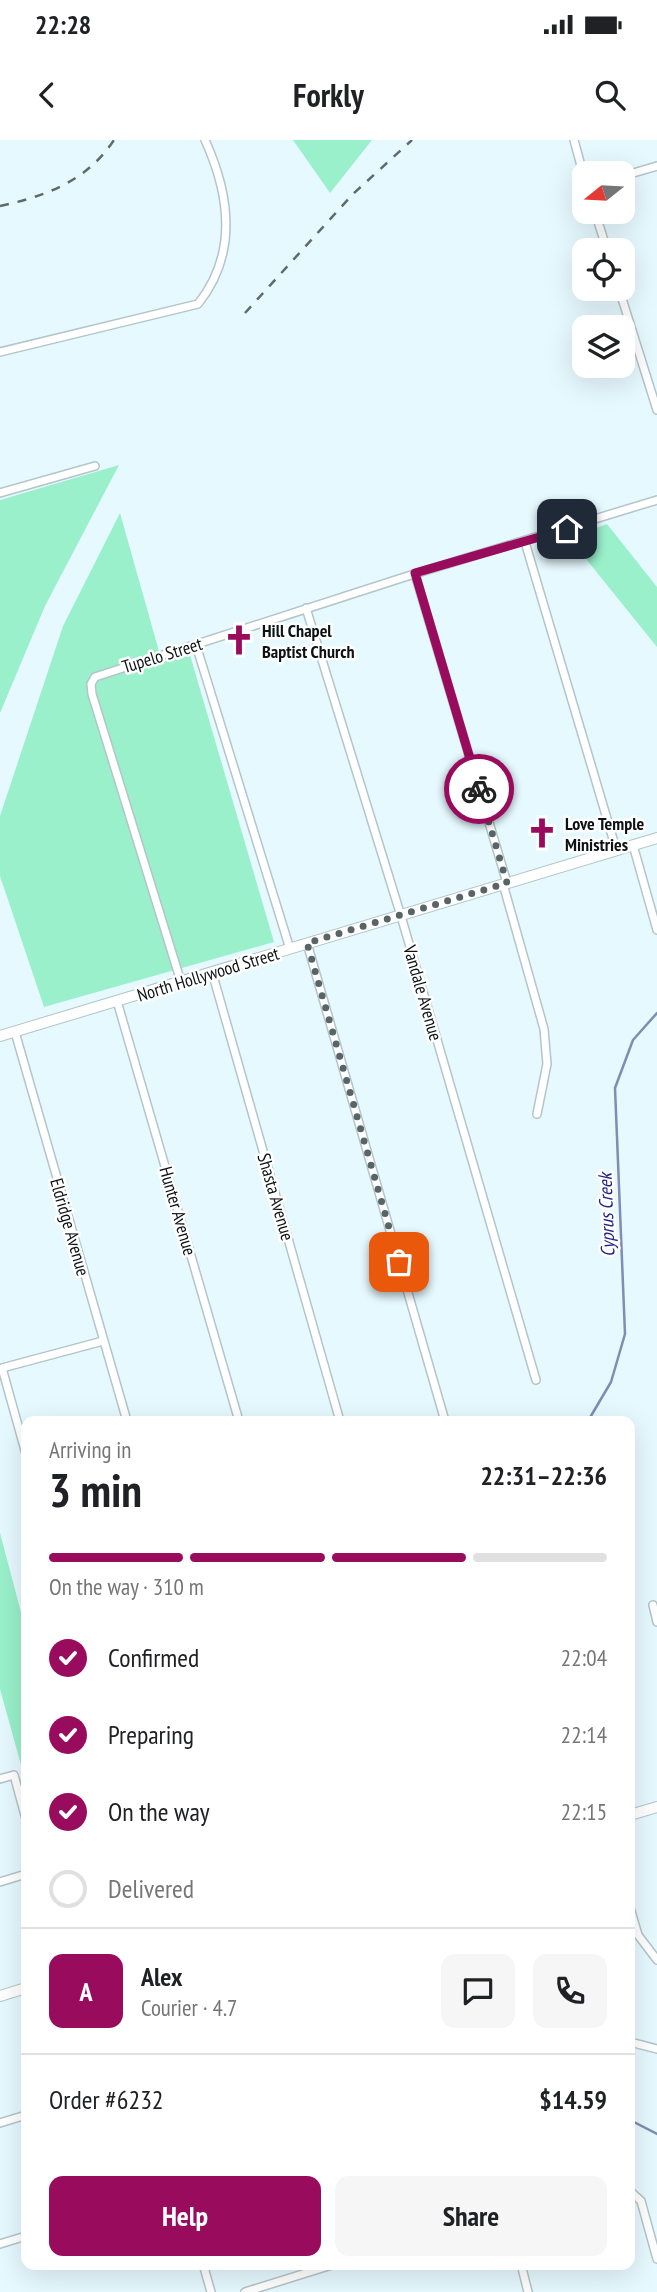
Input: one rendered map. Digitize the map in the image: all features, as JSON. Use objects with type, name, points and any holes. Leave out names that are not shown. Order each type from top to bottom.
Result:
[{"type":"main road","name":"North Hollywood Street","points":[[0,1036],[657,838]]},
{"type":"main road","points":[[635,1814],[657,1807]]},
{"type":"main road","points":[[0,1996],[21,1990]]},
{"type":"street","points":[[0,352],[198,304],[213,286],[226,243],[227,206],[217,165],[205,140]]},
{"type":"street","points":[[574,140],[580,161]]},
{"type":"street","points":[[635,172],[657,166]]},
{"type":"street","points":[[623,301],[657,410]]},
{"type":"street","points":[[0,493],[95,466]]},
{"type":"street","name":"Tupelo Street","points":[[181,982],[95,703],[91,684],[99,674],[415,573],[657,500]]},
{"type":"street","points":[[525,542],[616,849]]},
{"type":"street","points":[[415,573],[544,1029],[547,1064],[537,1114]]},
{"type":"street","name":"Vandale Avenue","points":[[306,608],[401,916],[536,1380]]},
{"type":"street","points":[[196,645],[290,949]]},
{"type":"street","points":[[633,845],[657,930]]},
{"type":"street","points":[[307,943],[444,1416]]},
{"type":"street","name":"Shasta Avenue","points":[[212,972],[339,1416]]},
{"type":"street","name":"Hunter Avenue","points":[[117,1001],[238,1416]]},
{"type":"street","name":"Eldridge Avenue","points":[[15,1032],[126,1416]]},
{"type":"street","points":[[21,1436],[2,1368],[103,1340]]},
{"type":"street","points":[[653,1605],[657,1622]]},
{"type":"street","points":[[0,1779],[13,1775],[21,1802]]},
{"type":"street","points":[[0,1882],[21,1876]]},
{"type":"street","points":[[635,1925],[638,1935],[657,1960]]},
{"type":"street","points":[[635,2043],[657,2049]]},
{"type":"street","points":[[0,2123],[21,2117]]},
{"type":"street","points":[[635,2196],[641,2201],[657,2259]]},
{"type":"street","points":[[0,2244],[21,2238]]},
{"type":"street","points":[[205,2270],[211,2292]]},
{"type":"street","points":[[245,2292],[309,2270]]},
{"type":"street","points":[[522,2270],[528,2292]]},
{"type":"green space","points":[[293,140],[372,140],[330,193]]},
{"type":"green space","points":[[119,465],[45,606],[0,713],[0,500]]},
{"type":"green space","points":[[120,513],[162,662],[190,655],[274,942],[44,1007],[0,876],[0,816],[63,626]]},
{"type":"green space","points":[[607,524],[657,587],[657,647],[569,538]]},
{"type":"green space","points":[[0,1533],[21,1612],[21,1765],[0,1689]]},
{"type":"waterway","name":"Cyprus Creek","points":[[591,1416],[611,1382],[625,1334],[615,1088],[633,1040],[657,1013]]},
{"type":"waterway","name":"Cyprus Creek","points":[[635,2123],[657,2134]]},
{"type":"railway","points":[[0,206],[64,185],[91,166],[114,140]]},
{"type":"railway","points":[[245,313],[353,194],[412,140]]},
{"type":"way so far","points":[[399,1262],[307,943],[507,883],[479,789]]},
{"type":"place","name":"Hill Chapel Baptist Church","points":[[239,640]]},
{"type":"place","name":"Love Temple Ministries","points":[[542,833]]},
{"type":"route","points":[[479,789],[415,573],[567,529]]}]
